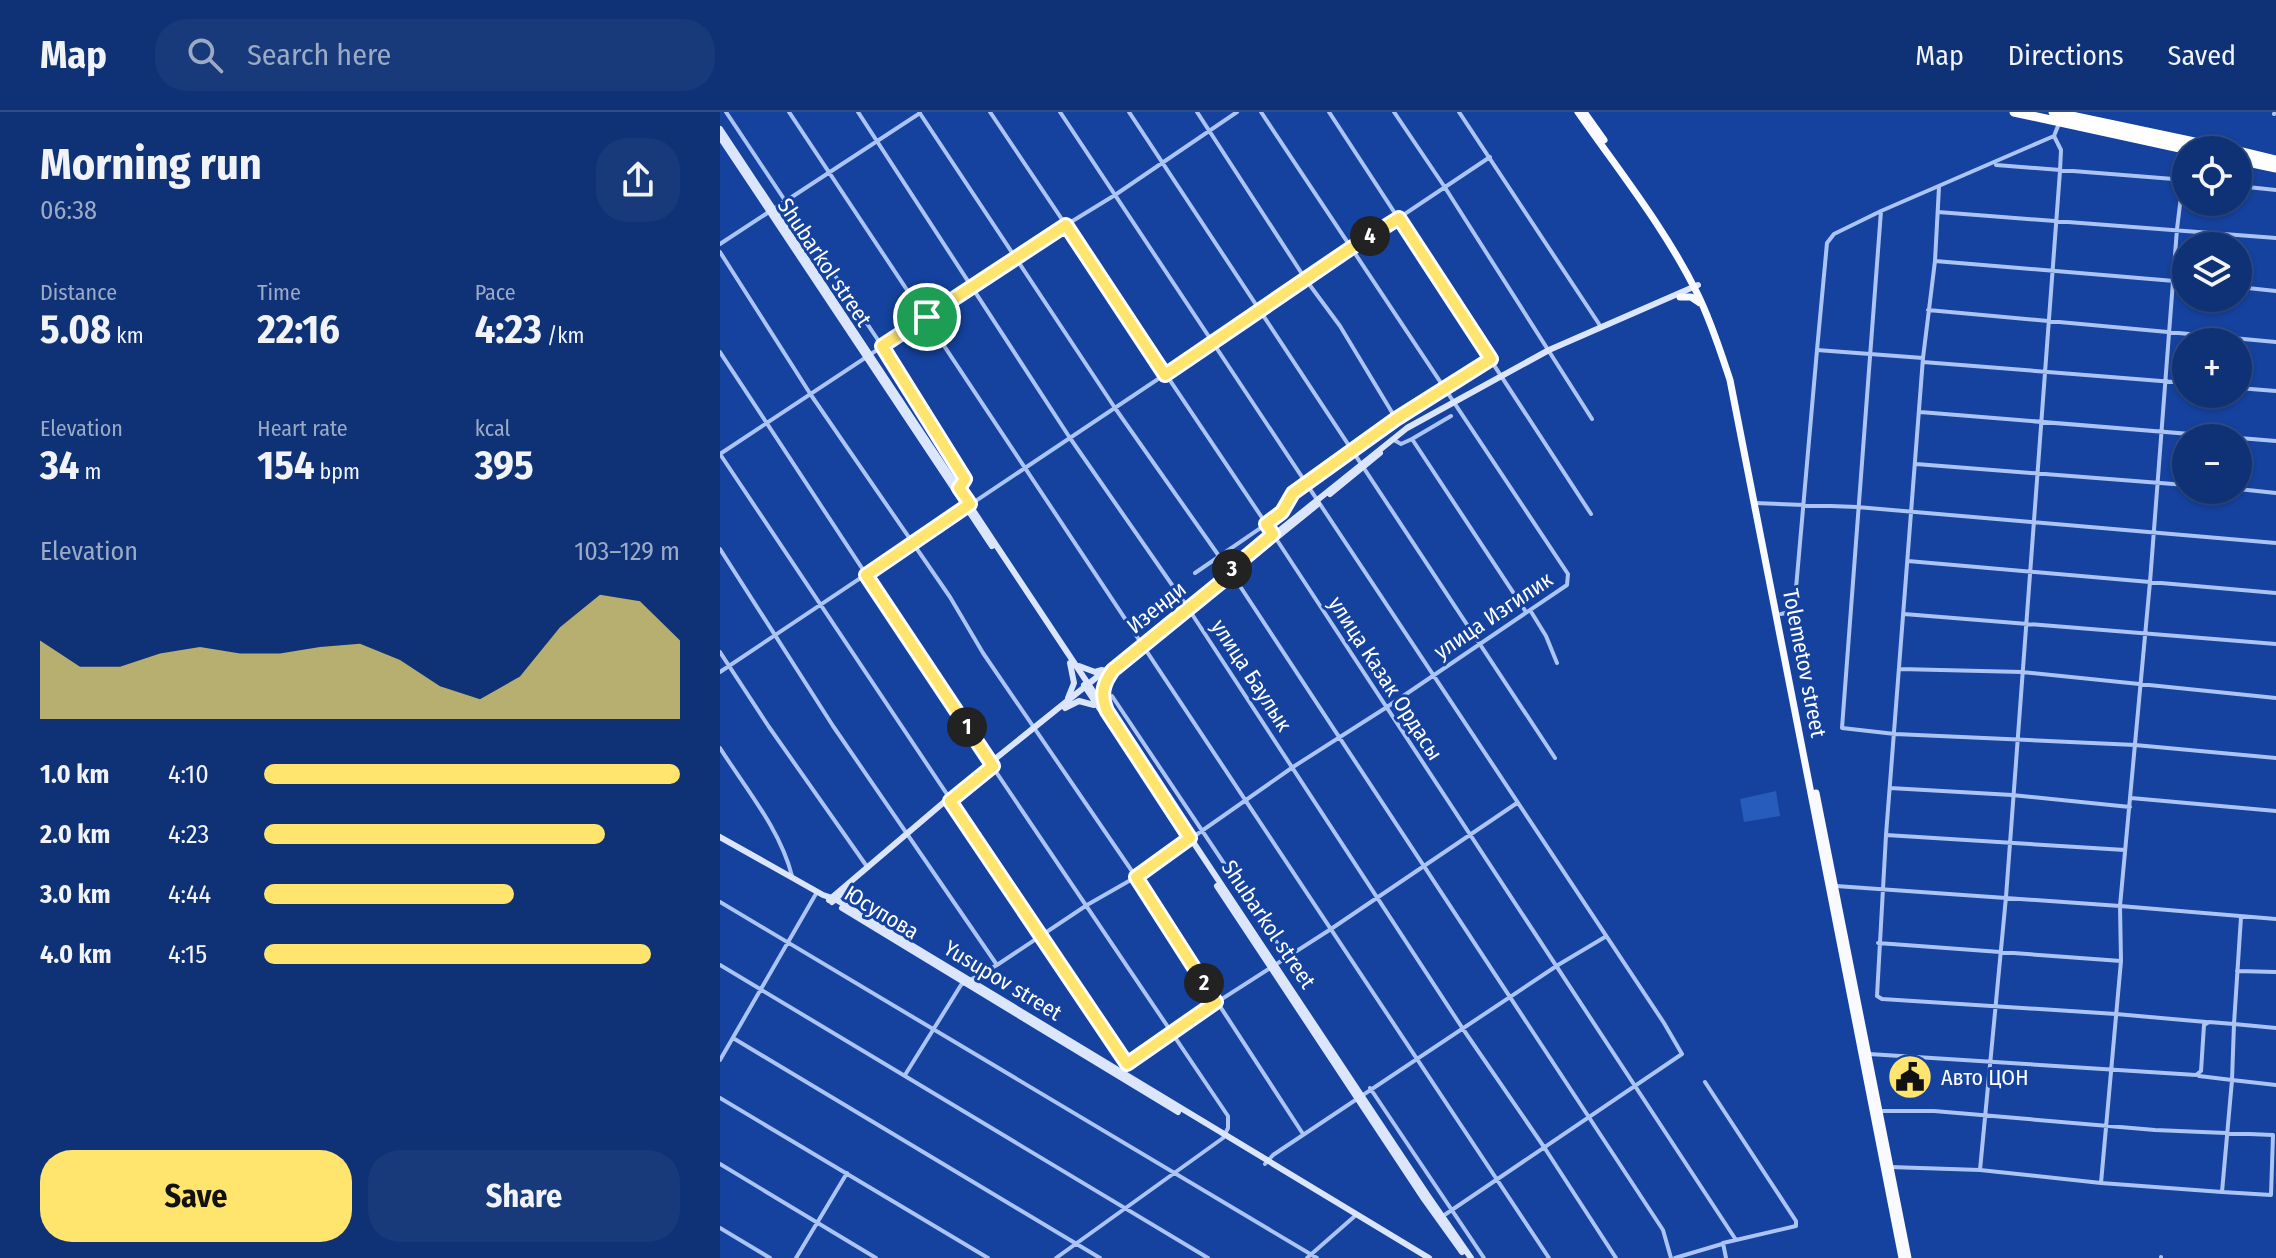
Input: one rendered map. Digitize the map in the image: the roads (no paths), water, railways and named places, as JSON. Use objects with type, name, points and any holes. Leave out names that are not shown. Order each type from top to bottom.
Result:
[{"type":"highway","points":[[2014,112],[2060,115],[2172,138]]},
{"type":"highway","points":[[2060,115],[2172,147]]},
{"type":"highway","points":[[2252,155],[2276,160]]},
{"type":"highway","points":[[2252,163],[2276,168]]},
{"type":"main road","name":"Tolemetov street","points":[[1581,112],[1697,288],[1734,398],[1781,614],[1860,1041],[1905,1258]]},
{"type":"main road","name":"Tolemetov street","points":[[1581,112],[1662,223],[1715,324],[1734,379],[1890,1167],[1905,1258]]},
{"type":"main road","points":[[1685,271],[1689,282],[1680,295],[1695,298],[1703,306]]},
{"type":"main road","points":[[1860,1041],[1868,1054]]},
{"type":"street","name":"Shubarkol street","points":[[726,112],[882,346],[965,479],[959,488]]},
{"type":"street","points":[[789,112],[1549,1258]]},
{"type":"street","name":"улица Баулык","points":[[858,112],[1070,438],[1188,607],[1616,1258]]},
{"type":"street","points":[[720,244],[920,112],[1115,408],[1219,556]]},
{"type":"street","name":"улица Казак Ордасы","points":[[990,112],[1558,965],[1736,1240]]},
{"type":"street","points":[[1060,112],[1682,1054],[1440,1218]]},
{"type":"street","points":[[1129,112],[1555,758]]},
{"type":"street","points":[[1197,112],[1306,280],[1340,326],[1396,419]]},
{"type":"street","points":[[1127,1064],[720,454],[1237,112]]},
{"type":"street","name":"улица Изгилик","points":[[967,982],[1136,877],[1293,767],[1567,585],[1568,574],[1261,112]]},
{"type":"street","points":[[1329,112],[1591,514]]},
{"type":"street","points":[[1394,112],[1592,419]]},
{"type":"street","points":[[1459,112],[1601,328]]},
{"type":"street","points":[[1980,1170],[2006,897],[2060,171],[2061,150],[2054,136],[2060,115]]},
{"type":"street","name":"Shubarkol street","points":[[720,129],[770,209]]},
{"type":"street","points":[[1781,614],[1794,611],[1827,243],[1834,234],[1909,197],[1994,164],[2054,136]]},
{"type":"street","name":"Shubarkol street","points":[[720,137],[1467,1257]]},
{"type":"street","points":[[720,672],[1490,157]]},
{"type":"street","points":[[1994,164],[2172,179]]},
{"type":"street","points":[[1939,187],[1881,888],[1877,996],[1882,999],[2276,1028]]},
{"type":"street","points":[[2252,187],[2276,190]]},
{"type":"street","points":[[1881,211],[1841,724],[1844,730],[2135,745],[2276,758]]},
{"type":"street","points":[[1938,212],[2276,238]]},
{"type":"street","points":[[2177,232],[2179,216]]},
{"type":"street","points":[[720,252],[811,395],[950,597],[983,653],[1136,877],[1303,1134]]},
{"type":"street","points":[[1935,261],[2172,281]]},
{"type":"street","name":"Изенди","points":[[828,898],[844,891],[949,799],[1394,440],[1550,352],[1697,288]]},
{"type":"street","points":[[2252,288],[2276,291]]},
{"type":"street","points":[[2101,1183],[2121,961],[2120,906],[2150,582],[2172,294]]},
{"type":"street","points":[[1927,310],[2276,342]]},
{"type":"street","points":[[1817,350],[2172,382]]},
{"type":"street","points":[[720,352],[1228,1116],[1224,1137],[1056,1258]]},
{"type":"street","name":"Shubarkol street","points":[[868,355],[959,488],[968,506]]},
{"type":"street","points":[[1195,573],[1282,512],[1293,493],[1352,450],[1491,359]]},
{"type":"street","points":[[2252,389],[2276,391]]},
{"type":"street","points":[[1919,412],[2276,441]]},
{"type":"street","points":[[1394,440],[1401,444],[1451,416]]},
{"type":"street","points":[[1412,439],[1546,636],[1557,663]]},
{"type":"street","points":[[1916,464],[2172,484]]},
{"type":"street","points":[[2252,490],[2276,493]]},
{"type":"street","points":[[1758,502],[1857,507],[2276,543]]},
{"type":"street","points":[[720,549],[775,636],[997,965]]},
{"type":"street","points":[[1908,561],[2276,593]]},
{"type":"street","points":[[1230,572],[1663,1230],[1673,1258],[1796,1226],[1791,1213],[1705,1082]]},
{"type":"street","points":[[1903,614],[2276,644]]},
{"type":"street","points":[[720,652],[868,868]]},
{"type":"street","points":[[1072,662],[1095,672],[1111,668]]},
{"type":"street","points":[[1063,707],[1074,683],[1072,662]]},
{"type":"street","points":[[1104,712],[1103,687],[1111,668]]},
{"type":"street","points":[[1899,669],[2022,672],[2276,698]]},
{"type":"street","points":[[1112,696],[1287,957]]},
{"type":"street","points":[[1063,707],[1084,700],[1104,712]]},
{"type":"street","points":[[720,748],[779,838],[792,876]]},
{"type":"street","points":[[1890,788],[2012,795],[2130,807]]},
{"type":"street","points":[[2131,798],[2276,811]]},
{"type":"street","points":[[1118,1073],[1172,1031],[1331,929],[1517,803]]},
{"type":"street","points":[[1886,835],[2125,850]]},
{"type":"street","name":"Yusupov street","points":[[720,837],[846,906],[1422,1258]]},
{"type":"street","name":"Изенди","points":[[828,898],[868,868]]},
{"type":"street","points":[[1832,886],[2276,919]]},
{"type":"street","points":[[844,891],[846,906]]},
{"type":"street","points":[[720,1060],[788,941],[828,898]]},
{"type":"street","name":"Юсупова","points":[[828,898],[967,982]]},
{"type":"street","points":[[720,902],[1317,1258]]},
{"type":"street","points":[[2222,1192],[2241,917]]},
{"type":"street","points":[[1266,1163],[1370,1088],[1605,937]]},
{"type":"street","points":[[1878,943],[2121,961]]},
{"type":"street","points":[[720,965],[1208,1258]]},
{"type":"street","points":[[2237,971],[2276,972]]},
{"type":"street","points":[[905,1075],[957,988],[967,982]]},
{"type":"street","points":[[2196,1075],[2201,1071],[2206,1022]]},
{"type":"street","points":[[733,1038],[1100,1258]]},
{"type":"street","points":[[1868,1054],[2196,1075],[2276,1085]]},
{"type":"street","points":[[1370,1088],[1484,1258]]},
{"type":"street","points":[[720,1098],[988,1258]]},
{"type":"street","points":[[1879,1111],[2273,1135],[2271,1195],[2101,1183],[1980,1170],[1890,1167]]},
{"type":"street","points":[[720,1164],[876,1258]]},
{"type":"street","points":[[796,1258],[847,1173]]},
{"type":"street","points":[[1309,1256],[1355,1217]]},
{"type":"street","name":"Yusupov street","points":[[1355,1217],[1429,1258]]},
{"type":"street","points":[[720,1228],[770,1258]]},
{"type":"street","points":[[1723,1243],[1726,1258]]},
{"type":"place","name":"Авто ЦОН","points":[[1910,1077]]}]
